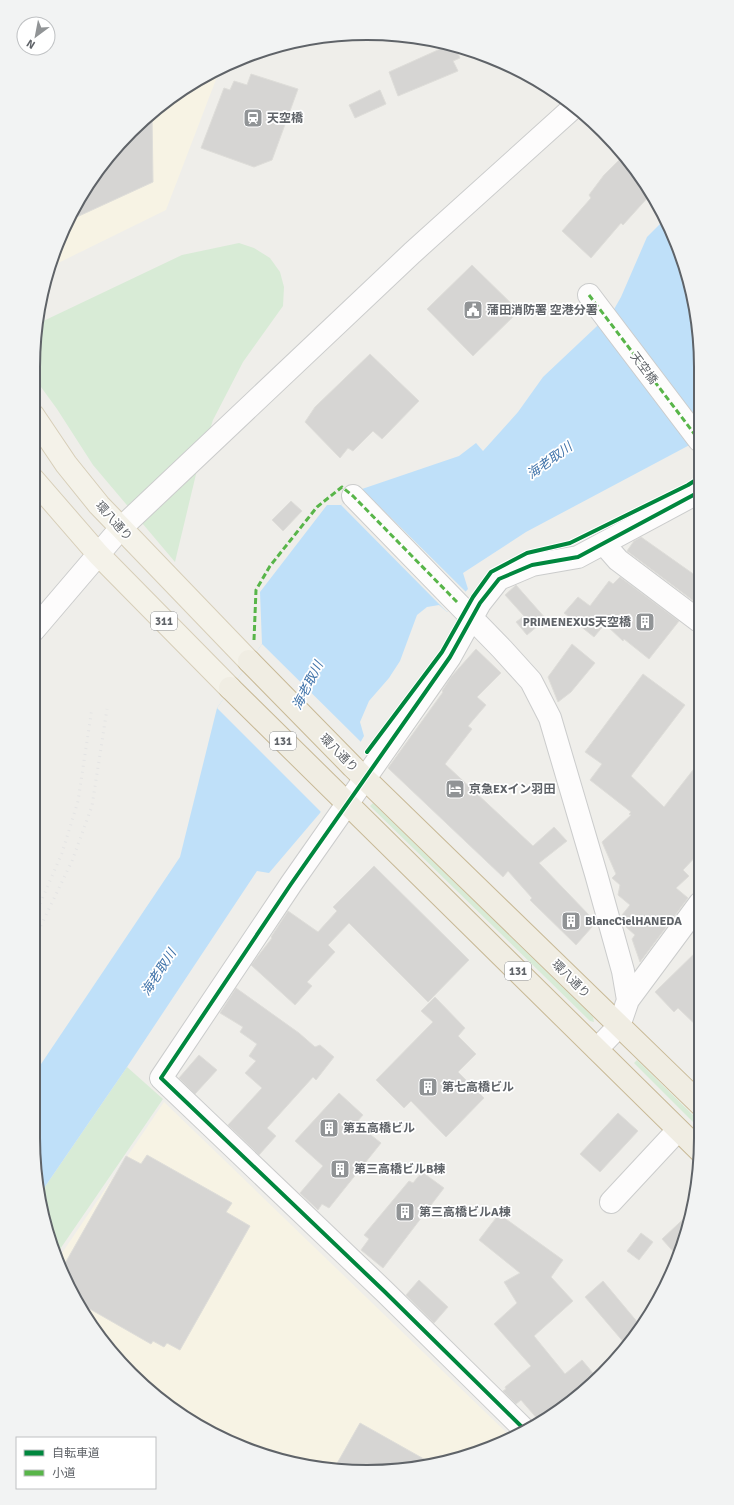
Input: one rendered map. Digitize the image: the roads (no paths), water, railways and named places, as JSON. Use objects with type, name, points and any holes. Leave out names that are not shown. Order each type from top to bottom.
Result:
[{"type":"highway","name":"環八通り","points":[[250,661],[359,773],[694,1099]]},
{"type":"highway","name":"131","points":[[230,688],[694,1145]]},
{"type":"main road","name":"環八通り","points":[[40,425],[66,464],[120,529],[250,661]]},
{"type":"main road","name":"311","points":[[40,487],[98,554],[230,688]]},
{"type":"street","points":[[40,623],[120,529],[412,253],[570,111]]},
{"type":"street","name":"天空橋","points":[[589,295],[694,435]]},
{"type":"street","points":[[521,1426],[385,1292],[161,1078],[286,891],[341,799],[359,773],[450,657],[480,603],[499,579],[532,565],[578,557],[694,495]]},
{"type":"street","points":[[353,496],[473,618],[531,681],[550,718],[605,904],[623,970],[628,1000]]},
{"type":"street","points":[[604,544],[618,560],[694,617]]},
{"type":"street","points":[[597,1049],[619,1026],[628,1000],[694,911]]},
{"type":"street","points":[[611,1202],[678,1130]]},
{"type":"water","name":"海老取川","points":[[661,223],[677,262],[688,303],[694,367],[694,443],[526,532],[463,573],[468,589],[447,612],[439,605],[427,607],[417,615],[400,661],[389,678],[369,701],[360,722],[364,736],[320,813],[269,873],[257,871],[127,1067],[44,1188],[40,1138],[40,1066],[180,857],[217,708],[262,644],[260,592],[327,505],[341,505],[362,489],[459,456],[476,443],[483,451],[518,412],[543,377],[613,311],[621,297],[647,237]]},
{"type":"railway","points":[[40,904],[62,853],[78,801],[92,708]]},
{"type":"railway","points":[[40,927],[72,861],[92,806],[107,709]]},
{"type":"place","name":"天空橋","points":[[253,118]]},
{"type":"place","name":"蒲田消防署 空港分署","points":[[473,310]]},
{"type":"place","name":"PRIMENEXUS天空橋","points":[[645,622]]},
{"type":"place","name":"京急EXイン羽田","points":[[455,789]]},
{"type":"place","name":"BlancCielHANEDA","points":[[571,921]]},
{"type":"place","name":"第七高橋ビル","points":[[428,1087]]},
{"type":"place","name":"第五高橋ビル","points":[[329,1128]]},
{"type":"place","name":"第三高橋ビルB棟","points":[[340,1169]]},
{"type":"place","name":"第三高橋ビルA棟","points":[[405,1212]]}]
